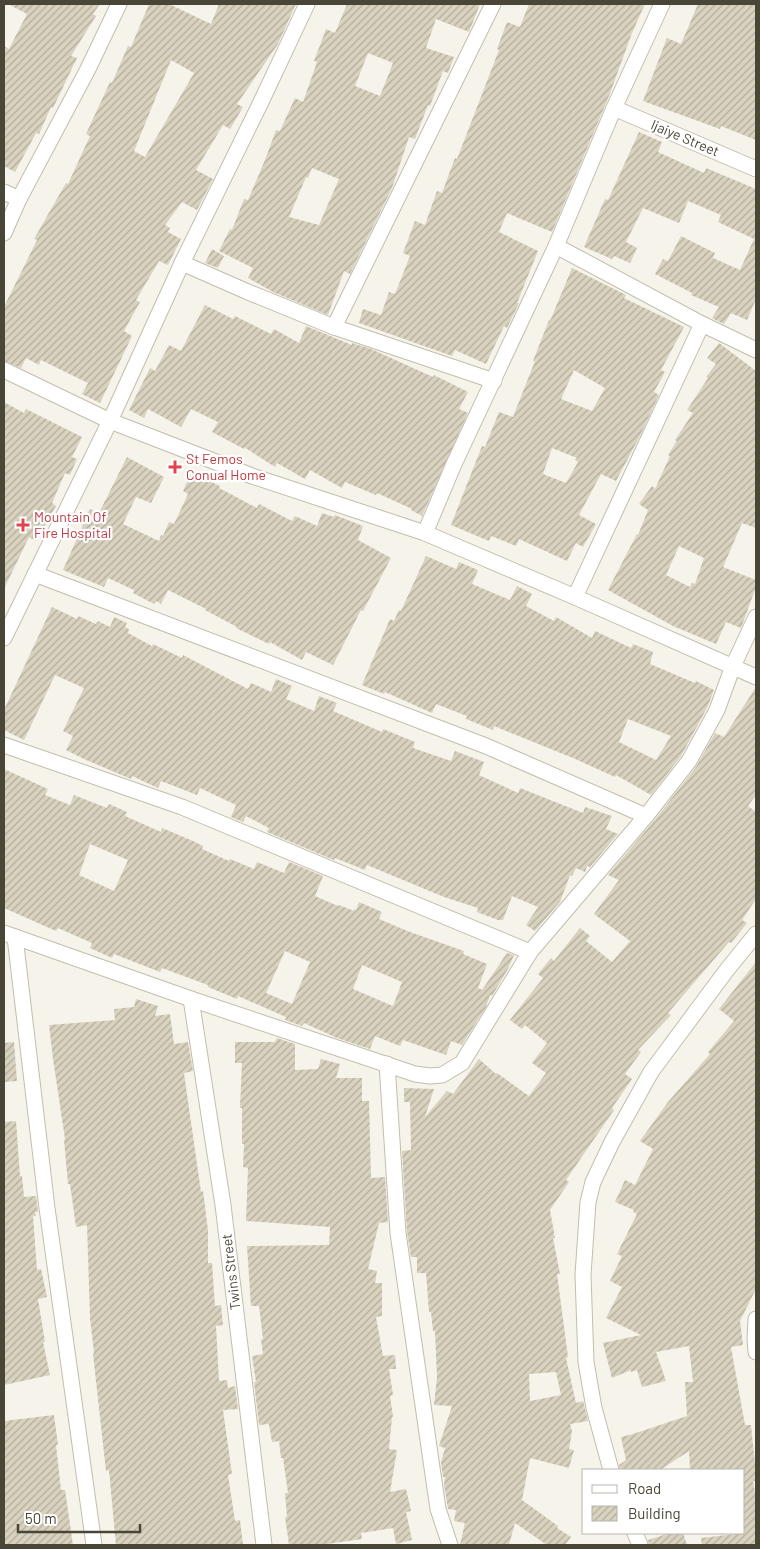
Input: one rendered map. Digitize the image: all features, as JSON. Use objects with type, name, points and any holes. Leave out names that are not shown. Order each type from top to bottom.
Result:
[{"type":"street","points":[[4,233],[119,4]]},
{"type":"street","points":[[4,638],[110,421],[182,263],[307,4]]},
{"type":"street","points":[[334,327],[493,4]]},
{"type":"street","points":[[425,534],[454,464],[556,246],[614,108],[662,4]]},
{"type":"street","name":"Ijaiye Street","points":[[614,108],[756,169]]},
{"type":"street","points":[[4,192],[20,199]]},
{"type":"street","points":[[556,246],[702,324],[756,350]]},
{"type":"street","points":[[182,263],[334,327],[494,380]]},
{"type":"street","points":[[575,597],[702,324]]},
{"type":"street","points":[[4,370],[110,421],[252,476],[425,534],[575,597],[733,666],[756,678]]},
{"type":"street","points":[[34,574],[486,746],[646,816]]},
{"type":"street","points":[[94,1545],[9,935],[415,1074],[442,1075],[462,1063],[530,952],[646,816],[688,761],[717,710],[733,666],[756,617]]},
{"type":"street","points":[[4,745],[182,807],[530,952]]},
{"type":"street","points":[[611,1469],[594,1408],[586,1362],[583,1275],[588,1202],[593,1182],[612,1142],[651,1072],[756,934]]},
{"type":"street","name":"Twins Street","points":[[192,999],[224,1205],[264,1545]]},
{"type":"street","points":[[387,1064],[398,1233],[438,1509],[450,1545]]},
{"type":"street","points":[[756,1319],[756,1352]]},
{"type":"building","points":[[8,4],[100,4],[93,14],[96,16],[71,56],[77,58],[53,108],[51,107],[39,134],[36,133],[15,172],[4,166],[4,46],[9,49],[27,14]]},
{"type":"building","points":[[149,4],[169,4],[211,24],[219,4],[296,4],[278,44],[237,104],[243,107],[230,129],[223,125],[196,170],[213,179],[197,210],[182,202],[165,225],[170,228],[168,232],[181,239],[168,265],[159,261],[136,300],[140,302],[124,331],[132,336],[100,403],[82,394],[88,383],[41,360],[39,365],[26,358],[21,368],[4,361],[4,307],[37,240],[34,239],[66,183],[68,184],[90,136],[86,134],[128,46],[131,47]],"holes":[[[171,60],[194,73],[145,157],[134,151]]]},
{"type":"building","points":[[347,4],[480,4],[469,32],[436,19],[426,48],[454,57],[448,73],[443,71],[415,139],[409,137],[392,188],[350,274],[344,271],[328,315],[273,292],[248,278],[253,268],[219,251],[230,229],[232,230],[244,199],[248,200],[276,130],[280,131],[295,98],[303,102],[317,62],[314,61],[326,29],[335,33]],"holes":[[[368,53],[393,63],[380,96],[355,86]],[[312,168],[339,179],[319,225],[289,217],[306,177],[308,178]]]},
{"type":"building","points":[[529,4],[645,4],[552,232],[507,213],[499,232],[538,251],[517,303],[519,303],[507,328],[504,326],[486,364],[455,350],[452,356],[359,323],[363,309],[381,315],[389,292],[395,294],[410,256],[403,253],[415,221],[425,225],[437,191],[442,193],[499,50],[497,49],[507,22],[520,27]]},
{"type":"building","points":[[698,4],[756,4],[756,140],[721,126],[720,129],[643,101],[667,38],[681,44]]},
{"type":"building","points":[[639,132],[662,142],[658,152],[704,173],[706,168],[756,189],[756,299],[747,320],[731,313],[724,324],[712,318],[719,307],[691,295],[692,293],[655,274],[663,259],[668,261],[681,236],[715,253],[713,258],[740,270],[754,239],[718,222],[721,215],[688,201],[679,223],[643,208],[626,242],[637,248],[630,263],[614,256],[612,259],[584,247],[605,199],[608,200]]},
{"type":"building","points":[[212,249],[224,256],[218,268],[205,263]]},
{"type":"building","points":[[572,268],[626,295],[624,298],[684,327],[661,370],[665,372],[654,392],[659,395],[616,481],[601,474],[579,515],[596,524],[583,547],[576,543],[567,561],[519,539],[516,546],[491,536],[489,541],[451,525],[482,446],[485,447],[499,412],[513,417]],"holes":[[[574,370],[605,388],[592,411],[561,399]],[[552,448],[577,458],[575,460],[578,462],[566,483],[543,474]]]},
{"type":"building","points":[[205,305],[233,319],[235,316],[271,334],[274,329],[299,343],[306,326],[352,345],[352,343],[371,349],[433,377],[434,375],[468,392],[459,409],[468,413],[422,516],[412,509],[377,493],[376,495],[345,482],[342,488],[310,470],[305,479],[277,463],[275,467],[244,447],[244,449],[212,432],[218,422],[191,409],[181,427],[148,409],[144,418],[129,410],[150,368],[155,371],[169,345],[181,351]]},
{"type":"building","points":[[719,343],[756,371],[756,528],[742,523],[723,567],[756,580],[756,587],[741,628],[726,622],[716,644],[673,626],[608,590],[638,535],[648,510],[639,504],[652,486],[655,489],[670,456],[668,455],[677,441],[675,440],[693,413],[687,410],[708,378],[706,377],[716,364],[707,358]],"holes":[[[679,546],[704,558],[695,584],[692,583],[690,587],[666,575]]]},
{"type":"building","points":[[4,402],[24,413],[26,409],[82,437],[72,457],[77,459],[70,475],[65,473],[52,503],[56,506],[36,541],[29,537],[4,589]]},
{"type":"building","points":[[127,457],[164,477],[151,503],[136,497],[123,524],[159,541],[169,522],[174,524],[188,494],[183,491],[191,473],[220,486],[219,488],[257,508],[259,504],[292,521],[295,516],[317,526],[322,513],[334,517],[335,515],[363,526],[358,540],[391,558],[363,611],[361,610],[333,665],[306,652],[302,660],[270,642],[269,644],[236,628],[206,609],[168,590],[161,604],[156,601],[154,604],[133,593],[134,590],[108,578],[104,587],[63,570],[90,509],[99,513]]},
{"type":"building","points":[[426,556],[456,569],[459,562],[478,570],[472,584],[510,600],[517,586],[532,594],[526,606],[554,621],[556,617],[592,638],[595,631],[631,648],[633,644],[653,652],[650,664],[695,683],[696,681],[714,690],[708,706],[681,756],[651,795],[616,775],[615,777],[494,726],[493,730],[466,719],[467,716],[436,704],[432,713],[385,692],[384,694],[362,685],[390,619],[394,621],[399,610],[401,611]],"holes":[[[628,719],[671,736],[656,760],[619,742]]]},
{"type":"building","points":[[52,607],[77,619],[78,616],[96,624],[98,621],[110,627],[114,617],[127,623],[125,627],[129,629],[128,633],[152,646],[153,644],[182,658],[183,655],[248,689],[251,683],[271,692],[276,679],[292,686],[286,699],[314,711],[319,696],[337,703],[333,711],[382,732],[383,729],[415,742],[413,748],[451,761],[455,751],[484,762],[479,775],[518,793],[520,788],[583,813],[585,807],[612,816],[606,829],[618,834],[590,867],[587,866],[585,872],[576,868],[572,876],[570,875],[560,902],[535,931],[526,925],[538,907],[512,896],[503,920],[498,920],[477,912],[478,908],[444,897],[367,865],[365,870],[335,858],[334,860],[267,832],[269,828],[246,816],[243,822],[231,817],[236,805],[200,788],[197,795],[161,781],[158,788],[132,776],[131,779],[66,750],[73,736],[63,731],[84,688],[55,675],[24,740],[4,730],[4,710]]},
{"type":"building","points":[[756,687],[756,795],[748,806],[756,812],[756,899],[742,920],[747,923],[668,1013],[671,1015],[638,1050],[641,1052],[625,1074],[632,1079],[612,1108],[614,1110],[566,1180],[569,1182],[550,1210],[560,1274],[557,1274],[568,1357],[566,1358],[576,1403],[583,1401],[588,1421],[570,1424],[572,1431],[569,1449],[574,1450],[569,1468],[530,1458],[522,1500],[571,1537],[565,1545],[547,1545],[515,1523],[509,1545],[460,1545],[465,1523],[454,1521],[456,1510],[448,1509],[444,1485],[445,1477],[443,1477],[441,1463],[445,1448],[439,1446],[452,1406],[434,1405],[437,1377],[435,1331],[433,1331],[431,1312],[429,1312],[426,1273],[417,1273],[417,1257],[411,1257],[407,1232],[402,1151],[411,1150],[410,1102],[404,1102],[404,1088],[434,1089],[425,1117],[447,1091],[453,1094],[479,1059],[496,1074],[529,1096],[546,1073],[532,1063],[547,1043],[525,1025],[522,1029],[510,1020],[543,978],[538,974],[551,958],[554,961],[580,928],[590,936],[586,941],[612,962],[630,941],[594,914],[619,880],[608,875],[696,767],[715,733],[724,737]],"holes":[[[556,1372],[561,1395],[530,1401],[529,1374]]]},
{"type":"building","points":[[4,769],[48,789],[45,795],[70,805],[74,795],[107,808],[109,804],[127,812],[125,816],[161,832],[162,828],[193,841],[203,846],[202,849],[229,861],[230,859],[254,869],[257,862],[284,873],[289,862],[323,876],[315,896],[354,911],[359,902],[382,912],[379,919],[464,951],[463,954],[487,964],[478,988],[482,990],[507,953],[514,955],[508,969],[492,996],[490,995],[486,1007],[462,1045],[451,1041],[446,1055],[403,1040],[400,1046],[375,1036],[370,1049],[337,1038],[304,1023],[302,1026],[285,1020],[286,1017],[238,996],[237,999],[208,987],[208,985],[162,968],[160,972],[114,954],[112,958],[90,948],[92,943],[58,928],[56,931],[4,908]],"holes":[[[90,844],[128,860],[114,891],[79,875]],[[285,951],[310,962],[292,1004],[266,993]],[[362,965],[402,982],[393,1006],[353,989]]]},
{"type":"building","points":[[756,962],[756,1289],[740,1321],[743,1345],[731,1347],[745,1425],[751,1425],[756,1473],[756,1481],[753,1481],[756,1499],[756,1545],[702,1545],[701,1538],[745,1534],[745,1469],[690,1469],[689,1451],[662,1469],[620,1469],[619,1465],[626,1460],[621,1437],[687,1416],[685,1382],[693,1382],[689,1346],[656,1352],[666,1381],[642,1387],[637,1370],[631,1372],[631,1370],[612,1378],[603,1343],[641,1335],[606,1318],[622,1287],[610,1281],[622,1256],[617,1254],[637,1214],[633,1212],[634,1210],[615,1202],[625,1180],[635,1185],[653,1149],[640,1141],[668,1102],[710,1054],[708,1052],[734,1021],[719,1009]]},
{"type":"building","points":[[136,999],[158,1006],[155,1016],[170,1014],[174,1044],[188,1042],[193,1071],[184,1073],[208,1230],[208,1263],[212,1263],[215,1306],[221,1305],[223,1325],[216,1326],[219,1381],[227,1380],[228,1388],[235,1386],[238,1409],[223,1410],[232,1474],[228,1475],[235,1521],[240,1520],[243,1545],[116,1545],[109,1470],[106,1471],[93,1354],[87,1225],[76,1227],[70,1184],[68,1184],[65,1139],[49,1025],[115,1020],[114,1009],[134,1007]]},
{"type":"building","points":[[277,1038],[295,1044],[295,1070],[318,1069],[321,1059],[340,1064],[336,1078],[362,1078],[362,1101],[369,1101],[371,1178],[385,1177],[388,1222],[379,1223],[368,1269],[377,1271],[375,1283],[382,1283],[382,1316],[376,1317],[383,1356],[395,1355],[396,1369],[389,1369],[393,1395],[390,1396],[393,1417],[389,1449],[397,1450],[390,1492],[406,1489],[411,1511],[406,1512],[412,1540],[396,1544],[393,1528],[361,1533],[362,1539],[327,1545],[289,1545],[285,1517],[287,1517],[285,1493],[288,1493],[279,1441],[272,1442],[269,1424],[259,1425],[252,1356],[263,1354],[261,1340],[263,1339],[259,1306],[251,1306],[247,1246],[329,1245],[330,1227],[246,1221],[248,1168],[243,1167],[244,1144],[242,1144],[242,1108],[240,1108],[242,1063],[235,1063],[235,1042],[275,1042]]},
{"type":"building","points":[[14,1042],[17,1081],[4,1082],[4,1043]]},
{"type":"building","points":[[16,1121],[20,1176],[22,1176],[24,1197],[36,1196],[38,1212],[35,1212],[36,1216],[33,1216],[37,1270],[41,1269],[47,1297],[38,1299],[45,1342],[43,1342],[50,1375],[4,1385],[4,1122]]},
{"type":"building","points":[[54,1415],[61,1490],[65,1490],[73,1545],[4,1545],[4,1421]]},
{"type":"building","points":[[667,1534],[683,1534],[687,1545],[649,1545],[648,1540]]},
{"type":"place","name":"St Femos Conual Home","points":[[175,467]]},
{"type":"place","name":"Mountain Of Fire Hospital","points":[[23,525]]}]
